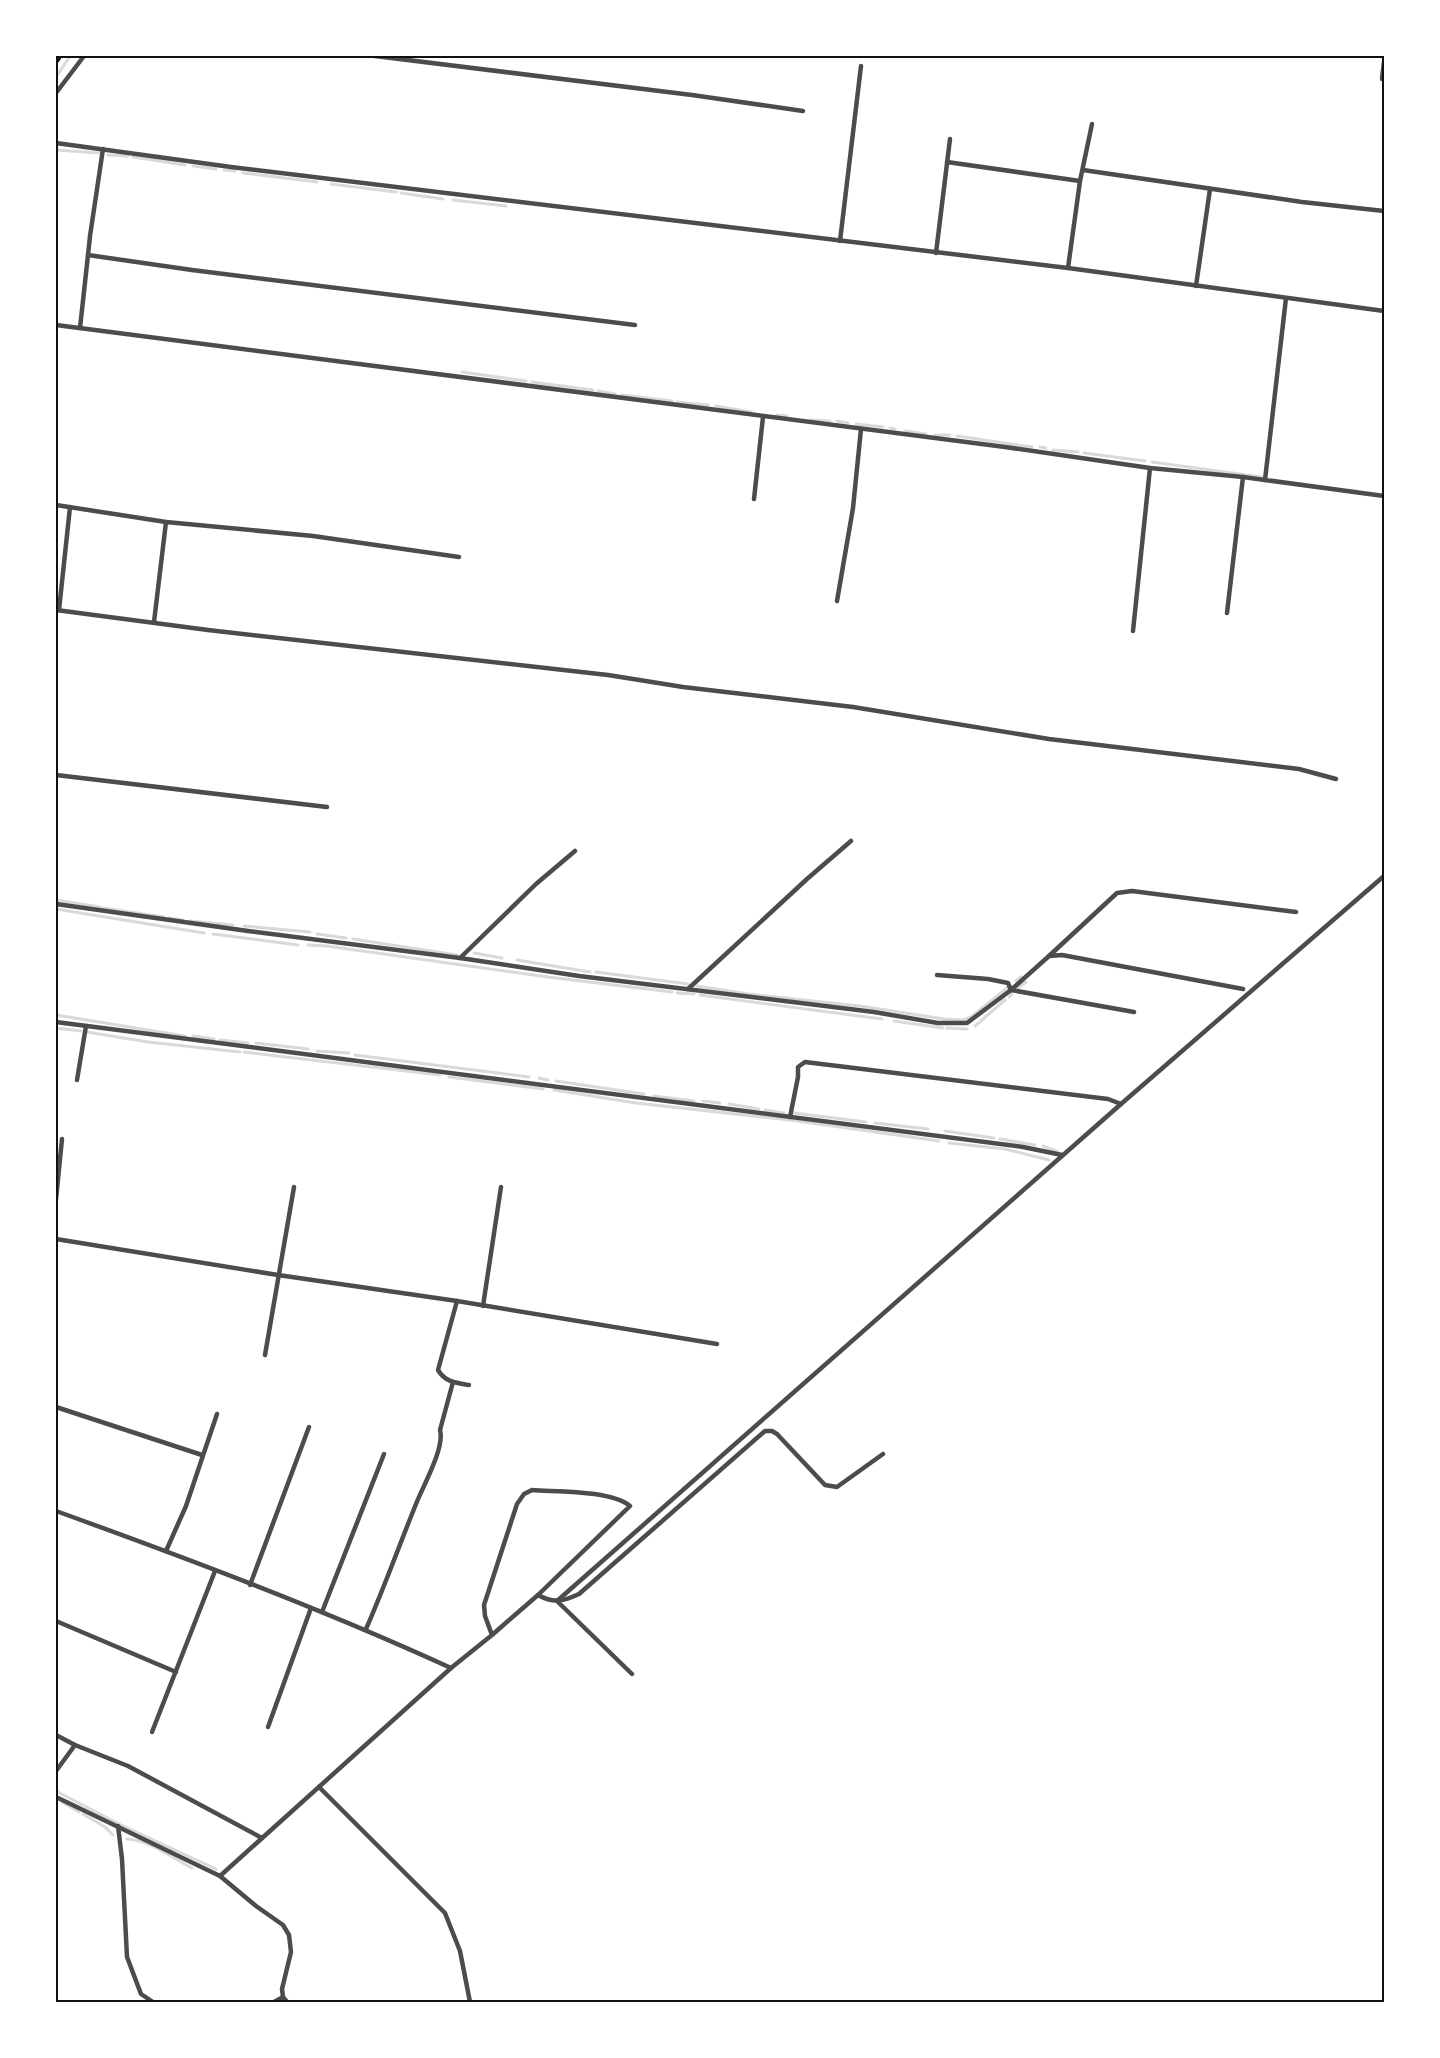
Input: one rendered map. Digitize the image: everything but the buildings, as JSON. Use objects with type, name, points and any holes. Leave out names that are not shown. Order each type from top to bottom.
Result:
[{"type":"street","points":[[56,93],[84,56]]},
{"type":"street","points":[[375,56],[803,111]]},
{"type":"street","points":[[1382,79],[1384,62]]},
{"type":"street","points":[[840,241],[861,66]]},
{"type":"street","points":[[1068,268],[1080,181],[1092,124]]},
{"type":"street","points":[[936,253],[950,139]]},
{"type":"street","points":[[56,143],[231,167],[1068,268],[1384,310]]},
{"type":"street","points":[[80,328],[103,149]]},
{"type":"street","points":[[947,162],[1080,181]]},
{"type":"street","points":[[1083,170],[1316,204],[1384,211]]},
{"type":"street","points":[[1196,286],[1210,189]]},
{"type":"street","points":[[88,255],[192,270],[635,324]]},
{"type":"street","points":[[1265,480],[1286,298]]},
{"type":"street","points":[[56,325],[1005,447],[1150,468],[1243,477],[1384,496]]},
{"type":"street","points":[[754,499],[763,417]]},
{"type":"street","points":[[837,601],[853,508],[861,429]]},
{"type":"street","points":[[1133,631],[1150,468]]},
{"type":"street","points":[[1227,613],[1243,477]]},
{"type":"street","points":[[56,505],[166,522],[313,536],[459,557]]},
{"type":"street","points":[[70,507],[57,610],[208,630],[608,675],[683,687],[853,707],[1049,739],[1299,769],[1336,779]]},
{"type":"street","points":[[154,622],[166,522]]},
{"type":"street","points":[[56,775],[327,807]]},
{"type":"street","points":[[688,989],[851,841]]},
{"type":"street","points":[[460,958],[536,884],[575,851]]},
{"type":"street","points":[[557,1601],[1062,1155],[1384,876]]},
{"type":"street","points":[[56,904],[579,976],[958,1024],[967,1023],[1011,990],[1117,893],[1132,891],[1296,912]]},
{"type":"street","points":[[1048,956],[1062,955],[1243,989]]},
{"type":"street","points":[[937,975],[1008,983],[1011,990]]},
{"type":"street","points":[[1011,990],[1134,1012]]},
{"type":"street","points":[[56,1022],[1011,1146],[1062,1155]]},
{"type":"street","points":[[77,1080],[86,1026]]},
{"type":"street","points":[[790,1117],[798,1067],[805,1062],[1108,1099],[1121,1104]]},
{"type":"street","points":[[56,1199],[62,1139]]},
{"type":"street","points":[[265,1355],[294,1187]]},
{"type":"street","points":[[483,1306],[501,1187]]},
{"type":"street","points":[[56,1239],[278,1275],[457,1300],[717,1344]]},
{"type":"street","points":[[457,1300],[438,1370],[443,1378],[469,1385]]},
{"type":"street","points":[[366,1629],[416,1502],[431,1471],[442,1436],[440,1430],[453,1382]]},
{"type":"street","points":[[56,1407],[202,1455]]},
{"type":"street","points":[[166,1551],[186,1506],[217,1414]]},
{"type":"street","points":[[250,1585],[309,1427]]},
{"type":"street","points":[[538,1595],[548,1601],[557,1601],[579,1594],[765,1431],[777,1434],[825,1485],[831,1487],[837,1487],[883,1454]]},
{"type":"street","points":[[322,1612],[384,1454]]},
{"type":"street","points":[[220,1876],[451,1668],[492,1635],[538,1595],[630,1506],[603,1496],[532,1490],[524,1494],[517,1504],[484,1605],[484,1617],[492,1635]]},
{"type":"street","points":[[56,1511],[366,1629],[451,1668]]},
{"type":"street","points":[[152,1732],[215,1571]]},
{"type":"street","points":[[557,1601],[632,1674]]},
{"type":"street","points":[[268,1726],[311,1608]]},
{"type":"street","points":[[56,1621],[176,1672]]},
{"type":"street","points":[[56,1735],[128,1766],[262,1838]]},
{"type":"street","points":[[56,1771],[75,1745]]},
{"type":"street","points":[[319,1787],[445,1913],[460,1951],[470,2002]]},
{"type":"street","points":[[56,1797],[220,1876],[283,1925],[289,1935],[291,1952],[282,1989],[283,1997],[287,2002]]},
{"type":"street","points":[[118,1826],[127,1957],[141,1994],[153,2002]]},
{"type":"street","points":[[274,2002],[283,1997]]},
{"type":"waterway","points":[[56,77],[70,56]]},
{"type":"waterway","points":[[56,150],[100,153]]},
{"type":"waterway","points":[[108,155],[128,156]]},
{"type":"waterway","points":[[133,157],[185,165]]},
{"type":"waterway","points":[[193,166],[216,169]]},
{"type":"waterway","points":[[224,170],[235,171]]},
{"type":"waterway","points":[[243,173],[317,182]]},
{"type":"waterway","points":[[331,184],[396,192]]},
{"type":"waterway","points":[[401,193],[443,199]]},
{"type":"waterway","points":[[453,200],[506,206]]},
{"type":"waterway","points":[[462,372],[526,381]]},
{"type":"waterway","points":[[532,382],[593,390]]},
{"type":"waterway","points":[[598,391],[615,394]]},
{"type":"waterway","points":[[622,395],[672,401]]},
{"type":"waterway","points":[[677,402],[708,405]]},
{"type":"waterway","points":[[716,406],[751,412]]},
{"type":"waterway","points":[[777,415],[787,416]]},
{"type":"waterway","points":[[811,420],[830,421]]},
{"type":"waterway","points":[[837,421],[848,423]]},
{"type":"waterway","points":[[856,424],[883,427]]},
{"type":"waterway","points":[[890,428],[895,429]]},
{"type":"waterway","points":[[905,431],[926,434]]},
{"type":"waterway","points":[[935,435],[950,435]]},
{"type":"waterway","points":[[957,436],[1032,447]]},
{"type":"waterway","points":[[1040,447],[1046,448]]},
{"type":"waterway","points":[[1053,450],[1078,452]]},
{"type":"waterway","points":[[1084,453],[1145,461]]},
{"type":"waterway","points":[[1152,462],[1262,477]]},
{"type":"waterway","points":[[56,900],[100,907]]},
{"type":"waterway","points":[[103,908],[164,917]]},
{"type":"waterway","points":[[56,909],[204,933]]},
{"type":"waterway","points":[[169,918],[183,920]]},
{"type":"waterway","points":[[190,921],[233,925]]},
{"type":"waterway","points":[[244,926],[310,932]]},
{"type":"waterway","points":[[213,934],[298,945]]},
{"type":"waterway","points":[[317,934],[346,938]]},
{"type":"waterway","points":[[353,939],[457,955]]},
{"type":"waterway","points":[[308,945],[672,992]]},
{"type":"waterway","points":[[474,953],[502,958]]},
{"type":"waterway","points":[[517,960],[590,972]]},
{"type":"waterway","points":[[596,972],[688,984]]},
{"type":"waterway","points":[[1016,981],[1021,977]]},
{"type":"waterway","points":[[1018,988],[1026,982]]},
{"type":"waterway","points":[[697,986],[963,1020],[971,1017],[1007,988]]},
{"type":"waterway","points":[[677,993],[694,994]]},
{"type":"waterway","points":[[1009,997],[1012,994]]},
{"type":"waterway","points":[[700,995],[882,1019]]},
{"type":"waterway","points":[[975,1026],[1005,1000]]},
{"type":"waterway","points":[[56,1015],[185,1036]]},
{"type":"waterway","points":[[894,1021],[943,1028]]},
{"type":"waterway","points":[[56,1028],[81,1031]]},
{"type":"waterway","points":[[947,1028],[967,1029]]},
{"type":"waterway","points":[[87,1032],[148,1042],[240,1052]]},
{"type":"waterway","points":[[193,1036],[214,1039]]},
{"type":"waterway","points":[[220,1040],[248,1043]]},
{"type":"waterway","points":[[256,1043],[308,1049]]},
{"type":"waterway","points":[[317,1051],[349,1053]]},
{"type":"waterway","points":[[244,1052],[440,1075]]},
{"type":"waterway","points":[[355,1055],[529,1077]]},
{"type":"waterway","points":[[449,1077],[543,1089]]},
{"type":"waterway","points":[[539,1078],[548,1080]]},
{"type":"waterway","points":[[556,1081],[644,1094]]},
{"type":"waterway","points":[[554,1090],[636,1103],[790,1120],[939,1141]]},
{"type":"waterway","points":[[654,1096],[694,1101]]},
{"type":"waterway","points":[[703,1101],[720,1103]]},
{"type":"waterway","points":[[729,1104],[759,1109]]},
{"type":"waterway","points":[[765,1110],[784,1113]]},
{"type":"waterway","points":[[794,1113],[866,1122]]},
{"type":"waterway","points":[[875,1123],[928,1129]]},
{"type":"waterway","points":[[945,1131],[994,1138]]},
{"type":"waterway","points":[[1000,1139],[1035,1145]]},
{"type":"waterway","points":[[949,1143],[1005,1149],[1049,1160]]},
{"type":"waterway","points":[[1043,1146],[1058,1152]]},
{"type":"waterway","points":[[56,1791],[119,1824],[216,1869]]},
{"type":"waterway","points":[[62,1802],[79,1812]]},
{"type":"waterway","points":[[83,1814],[105,1827],[113,1835]]},
{"type":"waterway","points":[[127,1839],[152,1846],[192,1868]]}]
